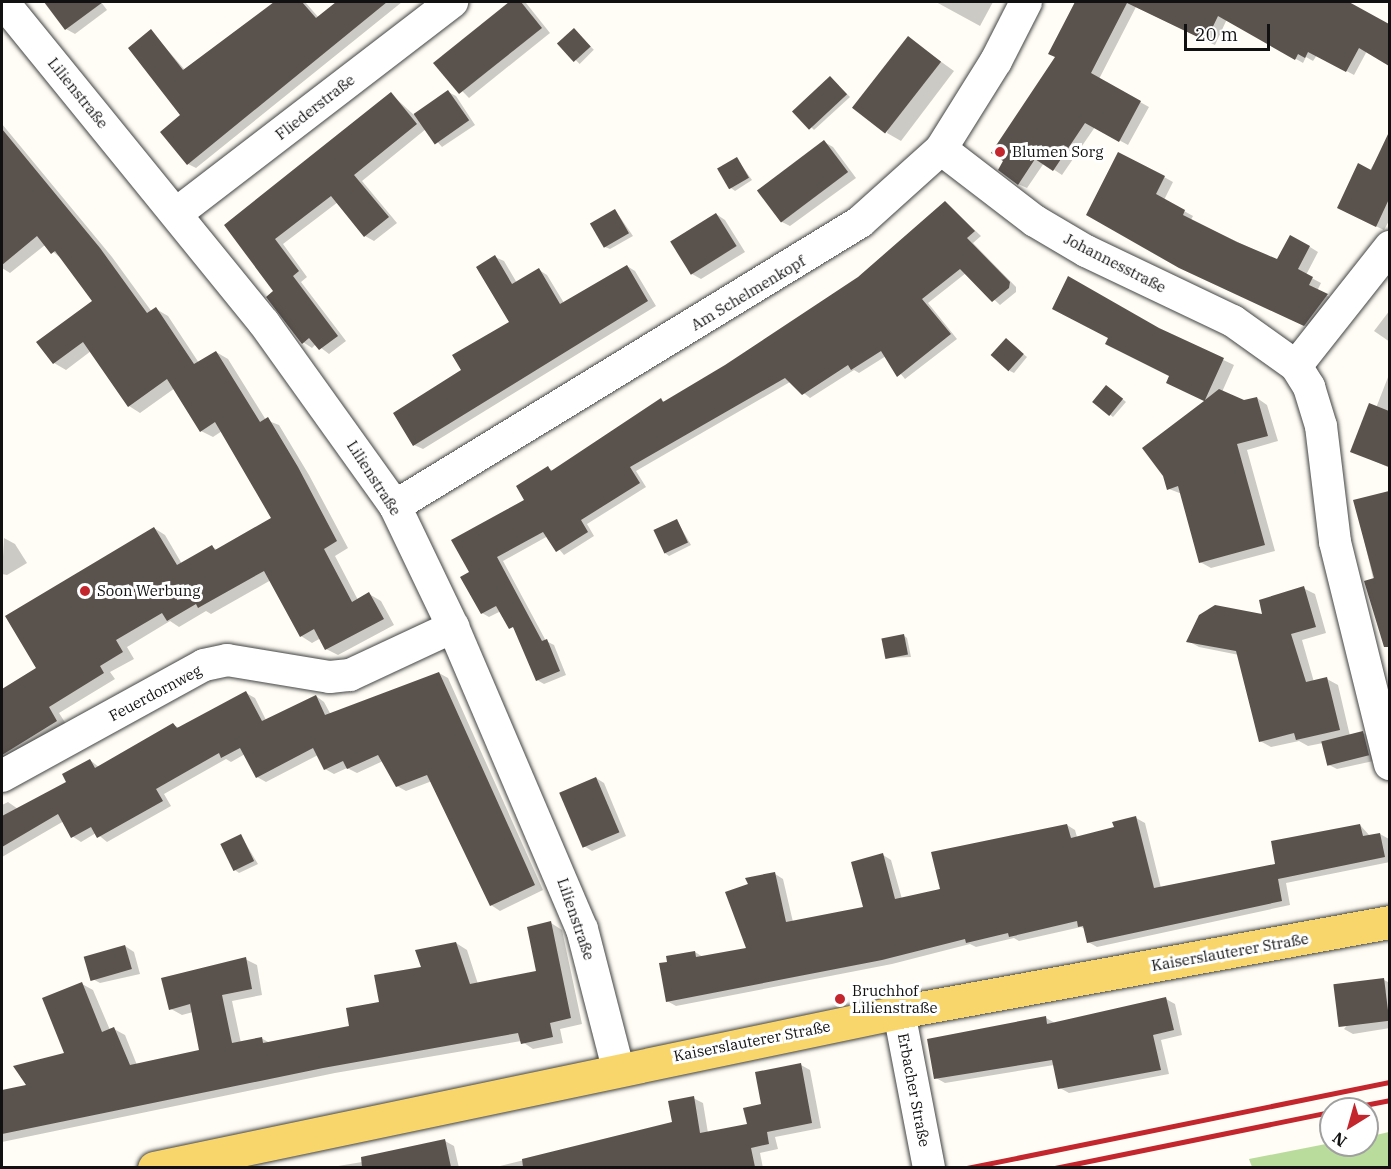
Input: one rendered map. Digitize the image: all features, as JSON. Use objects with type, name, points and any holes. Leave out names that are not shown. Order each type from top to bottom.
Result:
[{"type":"main road","name":"Kaiserslauterer Straße","points":[[154,1167],[618,1068],[899,1012],[1389,922]]},
{"type":"street","name":"Lilienstraße","points":[[3,2],[177,213],[264,323],[395,506],[453,627],[582,929],[618,1068]]},
{"type":"street","name":"Fliederstraße","points":[[177,213],[452,2]]},
{"type":"street","name":"Am Schelmenkopf","points":[[395,506],[852,228],[906,184],[941,149],[996,61],[1026,2]]},
{"type":"street","name":"Johannesstraße","points":[[941,149],[1035,221],[1086,251],[1233,321],[1296,366],[1309,387],[1321,426],[1335,542],[1382,686],[1389,764]]},
{"type":"street","points":[[1296,366],[1389,247]]},
{"type":"street","name":"Feuerdornweg","points":[[2,776],[204,665],[227,660],[330,677],[350,675],[453,627]]},
{"type":"street","name":"Erbacher Straße","points":[[899,1012],[928,1160]]},
{"type":"green space","points":[[1389,1132],[1389,1167],[1252,1167],[1249,1159],[1319,1145],[1319,1157],[1379,1157],[1379,1134]]},
{"type":"building","points":[[44,2],[103,2],[65,30]]},
{"type":"building","points":[[274,2],[302,2],[316,18],[336,2],[387,2],[187,165],[160,132],[180,115],[128,48],[151,29],[183,70]]},
{"type":"building","points":[[509,2],[521,2],[542,28],[459,94],[433,63]]},
{"type":"building","points":[[1075,2],[1349,2],[1389,24],[1389,66],[1359,48],[1346,72],[1308,52],[1305,58],[1298,54],[1295,60],[1218,16],[1206,41],[1127,3],[1091,73],[1141,101],[1119,142],[1085,123],[1053,171],[1035,159],[1018,185],[998,170],[1003,161],[991,153],[1055,57],[1048,54]]},
{"type":"building","points":[[574,28],[591,47],[574,62],[557,43]]},
{"type":"building","points":[[908,36],[941,62],[885,134],[852,108]]},
{"type":"building","points":[[830,76],[847,94],[809,130],[792,111]]},
{"type":"building","points":[[448,90],[469,120],[435,144],[414,114]]},
{"type":"building","points":[[391,92],[417,124],[354,175],[389,217],[364,237],[331,196],[275,239],[299,271],[293,276],[338,336],[319,350],[309,338],[302,344],[266,297],[273,291],[224,225]]},
{"type":"building","points":[[2,129],[100,248],[147,313],[156,307],[194,364],[216,351],[260,422],[268,417],[298,467],[337,541],[324,549],[352,602],[369,592],[384,619],[325,650],[314,629],[300,637],[264,571],[198,608],[196,604],[167,621],[162,613],[116,640],[123,652],[100,666],[104,673],[49,707],[57,721],[2,755],[2,689],[36,668],[5,616],[154,527],[177,565],[212,545],[215,550],[271,518],[215,422],[200,432],[167,379],[128,407],[83,342],[53,364],[36,342],[92,301],[55,251],[51,254],[37,236],[2,265]]},
{"type":"building","points":[[1389,132],[1389,199],[1376,227],[1337,208],[1358,163],[1371,170]]},
{"type":"building","points":[[824,140],[848,172],[781,222],[757,191]]},
{"type":"building","points":[[1118,152],[1165,176],[1156,194],[1185,210],[1183,215],[1237,242],[1277,259],[1290,235],[1310,246],[1298,269],[1313,277],[1309,285],[1328,294],[1304,326],[1179,268],[1086,215]]},
{"type":"building","points":[[737,157],[749,178],[729,189],[717,168]]},
{"type":"building","points":[[945,201],[975,231],[967,238],[1010,282],[1009,288],[992,302],[960,269],[922,299],[951,334],[897,377],[881,351],[851,370],[848,365],[802,395],[785,378],[630,467],[640,483],[581,520],[588,532],[556,552],[543,532],[497,557],[542,641],[547,639],[560,671],[536,681],[513,627],[509,629],[496,606],[481,614],[460,577],[469,572],[451,540],[524,500],[516,486],[548,466],[551,471],[661,398],[663,402],[725,365],[858,277]]},
{"type":"building","points":[[615,209],[629,233],[604,248],[590,224]]},
{"type":"building","points":[[716,213],[737,246],[691,275],[670,242]]},
{"type":"building","points":[[495,255],[512,284],[539,268],[560,304],[627,265],[648,301],[413,446],[393,413],[461,370],[452,355],[509,322],[476,267]]},
{"type":"building","points":[[1068,276],[1159,328],[1224,358],[1205,400],[1219,389],[1244,400],[1257,397],[1268,436],[1237,444],[1265,545],[1199,563],[1178,486],[1167,490],[1163,476],[1142,448],[1204,401],[1166,383],[1169,376],[1105,344],[1108,338],[1052,309]]},
{"type":"building","points":[[1006,338],[1024,354],[1008,371],[991,355]]},
{"type":"building","points":[[1106,385],[1123,399],[1109,416],[1092,402]]},
{"type":"building","points":[[1369,403],[1389,411],[1389,467],[1350,452]]},
{"type":"building","points":[[1389,491],[1389,647],[1384,647],[1364,581],[1374,578],[1353,500]]},
{"type":"building","points":[[677,519],[688,543],[664,554],[653,530]]},
{"type":"building","points":[[1304,586],[1316,627],[1291,634],[1306,682],[1327,677],[1340,730],[1296,740],[1294,733],[1259,742],[1236,651],[1186,642],[1199,615],[1215,605],[1262,614],[1259,600]]},
{"type":"building","points":[[904,634],[908,655],[885,659],[881,638]]},
{"type":"building","points":[[439,672],[535,885],[490,906],[427,775],[396,787],[378,755],[347,769],[343,761],[324,770],[313,748],[256,778],[240,748],[221,758],[219,753],[156,789],[163,801],[97,838],[91,827],[71,838],[58,814],[2,847],[2,816],[66,782],[62,774],[90,759],[95,768],[173,723],[177,728],[246,691],[262,721],[316,695],[325,715]]},
{"type":"building","points":[[1363,731],[1369,755],[1327,766],[1321,741]]},
{"type":"building","points":[[596,777],[619,832],[583,848],[559,793]]},
{"type":"building","points":[[1136,816],[1154,888],[1275,864],[1271,841],[1360,824],[1363,836],[1380,833],[1385,857],[1278,879],[1282,901],[1087,943],[1083,926],[1078,927],[1077,921],[1009,937],[1008,933],[966,943],[965,939],[882,960],[666,1002],[659,963],[667,962],[666,956],[695,951],[696,957],[746,948],[725,892],[748,884],[745,878],[775,872],[786,922],[863,907],[851,862],[883,853],[895,899],[940,889],[931,852],[1067,824],[1071,838],[1114,827],[1112,822]]},
{"type":"building","points":[[241,834],[254,861],[233,871],[220,844]]},
{"type":"building","points":[[551,921],[571,1018],[550,1023],[553,1037],[521,1044],[518,1033],[323,1068],[2,1134],[2,1090],[26,1085],[13,1066],[64,1053],[42,998],[82,982],[102,1032],[114,1027],[130,1065],[199,1050],[190,1004],[169,1010],[161,978],[246,957],[252,989],[222,995],[232,1043],[262,1037],[263,1043],[349,1026],[346,1008],[379,1002],[374,975],[421,967],[415,950],[456,942],[470,984],[536,971],[527,927]]},
{"type":"building","points":[[125,945],[132,969],[91,981],[84,957]]},
{"type":"building","points":[[1384,978],[1389,1021],[1339,1027],[1333,984]]},
{"type":"building","points":[[1166,997],[1174,1030],[1153,1035],[1161,1070],[1058,1089],[1052,1060],[934,1079],[927,1039],[1046,1016],[1047,1024]]},
{"type":"building","points":[[801,1063],[812,1123],[767,1132],[769,1144],[751,1148],[755,1167],[523,1167],[522,1159],[672,1122],[668,1101],[694,1096],[700,1133],[747,1124],[743,1108],[761,1104],[755,1072]]},
{"type":"building","points":[[445,1139],[451,1167],[362,1167],[361,1157]]},
{"type":"railway","points":[[967,1168],[1390,1082]]},
{"type":"railway","points":[[1379,1102],[1390,1100]]},
{"type":"railway","points":[[1055,1168],[1319,1114]]},
{"type":"place","name":"Blumen Sorg","points":[[1000,152]]},
{"type":"place","name":"Soon Werbung","points":[[85,591]]},
{"type":"place","name":"Bruchhof Lilienstraße","points":[[840,999]]}]
